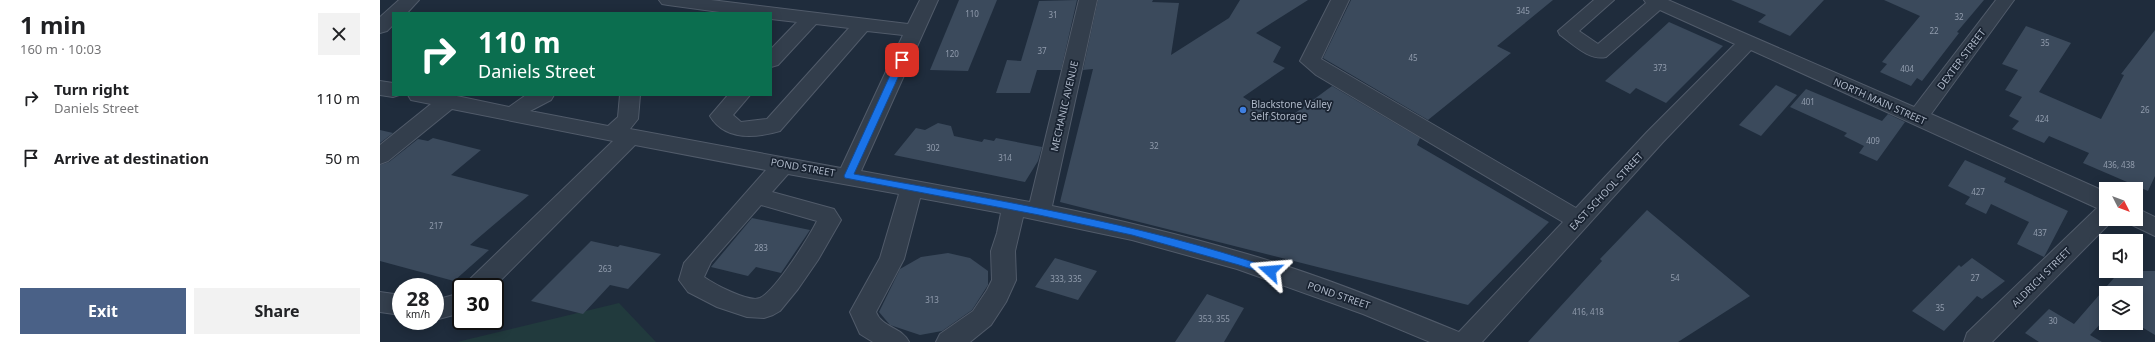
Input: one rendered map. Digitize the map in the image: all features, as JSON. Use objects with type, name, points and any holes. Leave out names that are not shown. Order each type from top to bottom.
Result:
[{"type":"street","points":[[397,12],[410,0]]},
{"type":"street","points":[[668,0],[763,12]]},
{"type":"street","points":[[848,176],[929,0]]},
{"type":"street","name":"MECHANIC AVENUE","points":[[1039,212],[1088,0]]},
{"type":"street","points":[[1340,0],[1310,61],[1323,71],[1579,220]]},
{"type":"street","points":[[1605,0],[1568,31],[1599,53],[1655,1]]},
{"type":"street","name":"DEXTER STREET","points":[[1917,118],[2005,0]]},
{"type":"street","name":"NORTH MAIN STREET","points":[[1655,1],[2099,199]]},
{"type":"street","points":[[772,13],[915,31]]},
{"type":"street","points":[[380,27],[392,16]]},
{"type":"street","points":[[772,60],[811,18]]},
{"type":"street","points":[[739,96],[720,116],[737,129],[773,126],[862,25]]},
{"type":"street","name":"EAST SCHOOL STREET","points":[[1466,342],[1655,137],[1748,42]]},
{"type":"street","points":[[380,88],[392,90]]},
{"type":"street","name":"POND STREET","points":[[423,96],[1013,207],[1132,232],[1241,261],[1372,307],[1457,342]]},
{"type":"street","points":[[513,114],[530,101],[542,96]]},
{"type":"street","points":[[486,278],[622,134],[628,119],[630,96]]},
{"type":"street","points":[[380,156],[449,101]]},
{"type":"street","points":[[756,196],[826,215],[829,220],[824,232],[781,294],[770,305],[764,308],[755,308],[714,297],[697,287],[691,280],[693,270],[703,256],[784,164]]},
{"type":"street","points":[[896,342],[869,327],[863,312],[892,258],[912,188]]},
{"type":"street","points":[[949,342],[958,337],[982,318],[997,295],[1004,280],[1003,251],[1009,233],[1013,207]]},
{"type":"street","name":"ALDRICH STREET","points":[[1976,341],[2099,220]]},
{"type":"street","points":[[380,302],[392,304]]},
{"type":"green space","points":[[619,303],[656,342],[457,342]]},
{"type":"building","points":[[959,0],[997,0],[968,71],[930,70]]},
{"type":"building","points":[[1077,0],[1061,70],[1037,70],[1030,93],[996,93],[1007,60],[1021,61],[1039,1]]},
{"type":"building","points":[[1098,0],[1153,0],[1152,2],[1179,3],[1171,55],[1229,18],[1240,0],[1308,0],[1256,33],[1281,47],[1273,62],[1285,68],[1243,97],[1283,122],[1332,86],[1420,138],[1417,145],[1549,222],[1468,305],[1060,202],[1093,69],[1083,70]]},
{"type":"building","points":[[1351,0],[1553,0],[1497,46],[1511,53],[1428,120],[1323,58]]},
{"type":"building","points":[[1731,0],[1824,0],[1790,36],[1758,22],[1766,15]]},
{"type":"building","points":[[1884,0],[1984,0],[1957,32],[1959,33],[1922,81],[1917,78],[1911,86],[1880,72],[1887,64],[1882,62],[1920,16]]},
{"type":"building","points":[[1669,22],[1723,46],[1666,103],[1636,88],[1630,94],[1605,81]]},
{"type":"building","points":[[2026,26],[2071,43],[2039,92],[2101,119],[2124,75],[2121,74],[2155,30],[2155,176],[2148,191],[2143,189],[2143,182],[2127,182],[2083,163],[2089,153],[2049,136],[2044,143],[2012,129],[2019,121],[2009,116],[2022,97],[2005,90],[2018,70],[2002,64]]},
{"type":"building","points":[[1776,85],[1797,95],[1761,136],[1739,125]]},
{"type":"building","points":[[1806,89],[1882,121],[1888,114],[1905,122],[1877,161],[1859,153],[1864,146],[1844,136],[1847,133],[1790,107]]},
{"type":"building","points":[[938,123],[951,126],[954,136],[982,142],[984,139],[994,141],[996,138],[1042,147],[1038,161],[1025,182],[894,155],[916,128],[925,130]]},
{"type":"building","points":[[380,130],[393,133],[380,143]]},
{"type":"building","points":[[433,138],[481,150],[451,175],[529,195],[470,245],[489,250],[457,278],[452,278],[452,280],[380,261],[380,165],[389,162],[418,139],[428,141]]},
{"type":"building","points":[[1965,160],[2006,178],[2004,182],[2068,211],[2044,257],[2017,244],[2029,222],[1991,204],[1986,214],[1965,204],[1970,197],[1948,186]]},
{"type":"building","points":[[1647,210],[1750,296],[1678,342],[1528,342],[1602,261],[1600,259]]},
{"type":"building","points":[[752,218],[810,230],[781,273],[756,267],[748,276],[711,267]]},
{"type":"building","points":[[591,241],[618,247],[620,245],[661,254],[628,289],[610,285],[583,314],[531,301]]},
{"type":"building","points":[[948,253],[970,258],[988,271],[988,285],[972,310],[942,331],[920,335],[890,325],[879,312],[900,269],[921,257]]},
{"type":"building","points":[[1055,258],[1097,271],[1078,300],[1035,287]]},
{"type":"building","points":[[1972,258],[2005,281],[1982,299],[1977,296],[1944,331],[1912,311],[1959,265],[1961,267]]},
{"type":"building","points":[[2143,271],[2155,271],[2155,335],[2143,328],[2143,286],[2107,286],[2114,278],[2143,278]]},
{"type":"building","points":[[1207,294],[1244,308],[1224,342],[1175,342]]},
{"type":"building","points":[[2099,295],[2099,325],[2090,335],[2102,342],[2039,342],[2025,333],[2049,309],[2074,324]]},
{"type":"place","name":"Blackstone Valley Self Storage","points":[[1243,110]]},
{"type":"route","points":[[902,60],[848,176],[1039,212],[1132,232],[1241,261],[1270,271]]}]
